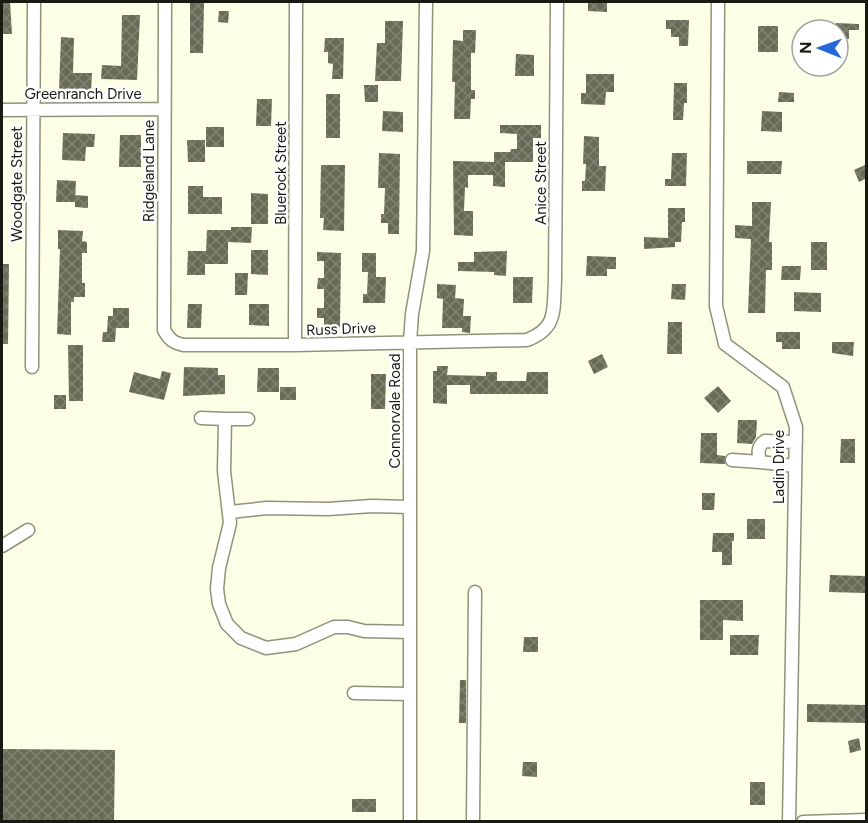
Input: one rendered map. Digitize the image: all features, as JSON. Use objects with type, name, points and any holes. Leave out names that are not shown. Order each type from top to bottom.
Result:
[{"type":"street","name":"Woodgate Street","points":[[32,367],[34,2]]},
{"type":"street","name":"Ridgeland Lane","points":[[165,2],[163,320],[164,330],[169,339]]},
{"type":"street","name":"Bluerock Street","points":[[295,345],[296,2]]},
{"type":"street","name":"Connorvale Road","points":[[410,822],[410,342],[412,314],[423,251],[426,2]]},
{"type":"street","name":"Anice Street","points":[[515,341],[541,335],[552,317],[556,249],[557,2]]},
{"type":"street","name":"Ladin Drive","points":[[718,2],[716,306],[725,344],[783,387],[796,428],[789,822]]},
{"type":"street","name":"Greenranch Drive","points":[[2,110],[164,109]]},
{"type":"street","name":"Russ Drive","points":[[169,339],[176,344],[184,345],[515,341]]},
{"type":"street","points":[[201,418],[248,419]]},
{"type":"street","points":[[225,419],[224,471],[230,523],[219,568],[217,589],[219,604],[227,624],[241,638],[266,648],[296,644],[334,627],[348,627],[363,631],[410,632]]},
{"type":"street","points":[[760,462],[758,452],[765,441],[796,442]]},
{"type":"street","points":[[732,460],[795,466]]},
{"type":"street","points":[[230,512],[267,508],[410,507]]},
{"type":"street","points":[[2,546],[28,530]]},
{"type":"street","points":[[473,822],[475,592]]},
{"type":"street","points":[[354,693],[410,694]]},
{"type":"street","points":[[803,822],[867,820]]},
{"type":"building","points":[[2,2],[10,2],[12,34],[2,34]]},
{"type":"building","points":[[190,2],[204,2],[203,53],[190,53]]},
{"type":"building","points":[[588,2],[607,2],[607,12],[588,11]]},
{"type":"building","points":[[219,11],[229,11],[228,23],[218,22]]},
{"type":"building","points":[[122,15],[140,15],[137,80],[101,79],[102,65],[121,66]]},
{"type":"building","points":[[666,20],[689,20],[688,46],[679,46],[679,37],[671,37],[671,29],[666,29]]},
{"type":"building","points":[[385,21],[403,21],[401,81],[375,81],[377,43],[385,43]]},
{"type":"building","points":[[850,24],[859,24],[859,30],[850,30]]},
{"type":"building","points":[[758,26],[778,26],[778,52],[758,52]]},
{"type":"building","points":[[463,30],[476,30],[475,53],[471,53],[471,90],[475,90],[475,99],[471,99],[470,119],[454,119],[453,40],[463,41]]},
{"type":"building","points":[[61,37],[74,38],[73,73],[92,73],[91,92],[59,91]]},
{"type":"building","points":[[325,38],[344,38],[343,79],[332,79],[333,64],[328,63],[328,52],[324,52]]},
{"type":"building","points":[[516,54],[534,55],[534,76],[515,76]]},
{"type":"building","points":[[586,74],[614,74],[614,92],[606,92],[605,105],[581,104],[581,93],[586,93]]},
{"type":"building","points":[[674,83],[687,83],[687,103],[684,103],[683,120],[673,120]]},
{"type":"building","points":[[364,85],[378,85],[378,102],[365,102]]},
{"type":"building","points":[[779,92],[794,93],[794,102],[778,102]]},
{"type":"building","points":[[326,94],[340,94],[340,138],[326,138]]},
{"type":"building","points":[[257,99],[272,99],[271,126],[256,126]]},
{"type":"building","points":[[383,111],[403,112],[403,132],[382,131]]},
{"type":"building","points":[[762,111],[782,112],[782,132],[761,131]]},
{"type":"building","points":[[500,125],[541,125],[541,138],[533,138],[533,162],[505,162],[505,187],[493,186],[493,175],[468,175],[464,211],[473,211],[473,236],[454,235],[453,161],[494,162],[494,152],[510,152],[511,149],[517,149],[517,134],[500,133]]},
{"type":"building","points":[[206,127],[224,127],[224,147],[206,147]]},
{"type":"building","points":[[63,133],[95,134],[94,147],[86,147],[85,161],[62,160]]},
{"type":"building","points":[[120,135],[141,135],[141,167],[119,167]]},
{"type":"building","points":[[584,136],[599,137],[599,166],[606,166],[605,191],[582,191],[586,164],[583,164]]},
{"type":"building","points":[[187,140],[205,140],[205,162],[188,162]]},
{"type":"building","points":[[379,153],[400,154],[399,234],[388,234],[388,223],[381,223],[381,214],[384,214],[385,188],[378,188]]},
{"type":"building","points":[[672,153],[687,153],[686,186],[665,186],[665,179],[671,179]]},
{"type":"building","points":[[747,161],[782,161],[781,174],[747,174]]},
{"type":"building","points":[[867,164],[867,178],[859,182],[854,170]]},
{"type":"building","points":[[321,165],[345,165],[344,231],[323,230],[324,218],[320,218]]},
{"type":"building","points":[[57,180],[76,181],[75,202],[56,202]]},
{"type":"building","points":[[188,186],[203,186],[203,197],[222,197],[222,214],[188,214]]},
{"type":"building","points":[[251,193],[268,194],[268,224],[251,224]]},
{"type":"building","points":[[75,195],[88,196],[88,208],[75,207]]},
{"type":"building","points":[[752,202],[771,202],[769,242],[772,242],[772,270],[766,270],[765,313],[748,313],[751,239],[735,238],[735,225],[752,226]]},
{"type":"building","points":[[668,208],[685,208],[681,242],[675,242],[675,247],[644,249],[644,237],[668,238]]},
{"type":"building","points":[[231,227],[252,227],[251,243],[228,242],[228,264],[205,264],[205,275],[187,275],[188,251],[206,251],[207,230],[231,230]]},
{"type":"building","points":[[58,230],[83,231],[82,241],[87,242],[87,253],[82,253],[82,283],[85,283],[85,297],[74,297],[74,302],[71,302],[71,335],[57,334],[60,249],[58,249]]},
{"type":"building","points":[[811,242],[827,242],[827,270],[811,270]]},
{"type":"building","points":[[251,250],[268,250],[268,275],[251,274]]},
{"type":"building","points":[[507,251],[506,276],[494,275],[494,272],[458,271],[458,262],[474,262],[474,252]]},
{"type":"building","points":[[317,252],[341,253],[340,327],[324,327],[324,318],[317,318],[317,308],[324,308],[324,289],[317,289],[318,278],[324,278],[324,261],[317,261]]},
{"type":"building","points":[[362,253],[376,253],[376,277],[386,277],[385,303],[363,303],[363,294],[367,294],[368,272],[362,272]]},
{"type":"building","points":[[587,256],[616,257],[616,269],[607,269],[607,276],[586,276]]},
{"type":"building","points":[[2,264],[9,264],[8,344],[2,344]]},
{"type":"building","points":[[782,266],[801,266],[800,280],[781,280]]},
{"type":"building","points":[[235,273],[248,273],[247,295],[235,295]]},
{"type":"building","points":[[513,277],[533,277],[532,303],[513,303]]},
{"type":"building","points":[[437,284],[456,285],[455,298],[464,299],[463,316],[471,316],[470,333],[462,332],[462,328],[442,328],[443,299],[437,298]]},
{"type":"building","points":[[672,284],[686,284],[685,300],[671,299]]},
{"type":"building","points":[[794,292],[821,293],[821,312],[794,311]]},
{"type":"building","points":[[188,304],[202,304],[201,328],[187,328]]},
{"type":"building","points":[[249,304],[269,304],[269,326],[249,325]]},
{"type":"building","points":[[113,308],[129,308],[129,328],[116,328],[115,342],[102,342],[103,332],[107,332],[108,316],[113,316]]},
{"type":"building","points":[[668,322],[682,322],[682,354],[667,354]]},
{"type":"building","points":[[776,332],[800,332],[800,349],[782,349],[782,342],[776,342]]},
{"type":"building","points":[[832,342],[854,342],[853,356],[832,353]]},
{"type":"building","points":[[68,345],[83,345],[83,401],[69,401]]},
{"type":"building","points":[[602,354],[608,367],[594,374],[588,361]]},
{"type":"building","points":[[437,366],[448,366],[447,375],[486,376],[486,372],[497,372],[497,381],[526,381],[527,372],[548,372],[548,394],[470,394],[470,385],[447,385],[447,404],[433,403],[433,371],[437,371]]},
{"type":"building","points":[[184,367],[218,368],[218,375],[225,375],[225,394],[183,396]]},
{"type":"building","points":[[258,368],[279,368],[279,392],[257,392]]},
{"type":"building","points":[[162,371],[171,373],[164,400],[129,392],[134,372],[160,379]]},
{"type":"building","points":[[371,374],[386,374],[385,409],[371,409]]},
{"type":"building","points":[[718,386],[731,401],[718,413],[704,398]]},
{"type":"building","points":[[280,387],[296,387],[296,400],[280,400]]},
{"type":"building","points":[[54,395],[66,395],[66,409],[54,409]]},
{"type":"building","points":[[738,420],[757,420],[756,437],[752,444],[737,443]]},
{"type":"building","points":[[701,433],[717,433],[717,455],[725,456],[725,464],[700,463]]},
{"type":"building","points":[[841,439],[855,439],[855,463],[840,463]]},
{"type":"building","points":[[702,493],[715,493],[714,510],[702,510]]},
{"type":"building","points":[[747,519],[765,519],[765,539],[747,539]]},
{"type":"building","points":[[713,533],[734,533],[732,565],[722,565],[722,552],[712,552]]},
{"type":"building","points":[[830,575],[865,576],[865,593],[829,592]]},
{"type":"building","points":[[700,600],[743,600],[743,621],[723,620],[723,640],[700,640]]},
{"type":"building","points":[[730,635],[759,635],[758,655],[730,655]]},
{"type":"building","points":[[524,637],[538,637],[538,652],[523,652]]},
{"type":"building","points":[[460,680],[466,680],[466,723],[459,723]]},
{"type":"building","points":[[807,704],[867,705],[867,723],[807,722]]},
{"type":"building","points":[[859,738],[861,750],[850,753],[848,741]]},
{"type":"building","points":[[2,749],[115,750],[114,822],[2,822]]},
{"type":"building","points":[[523,762],[537,762],[537,777],[522,776]]},
{"type":"building","points":[[750,782],[765,782],[765,805],[750,805]]},
{"type":"building","points":[[352,799],[376,799],[376,812],[352,812]]}]
